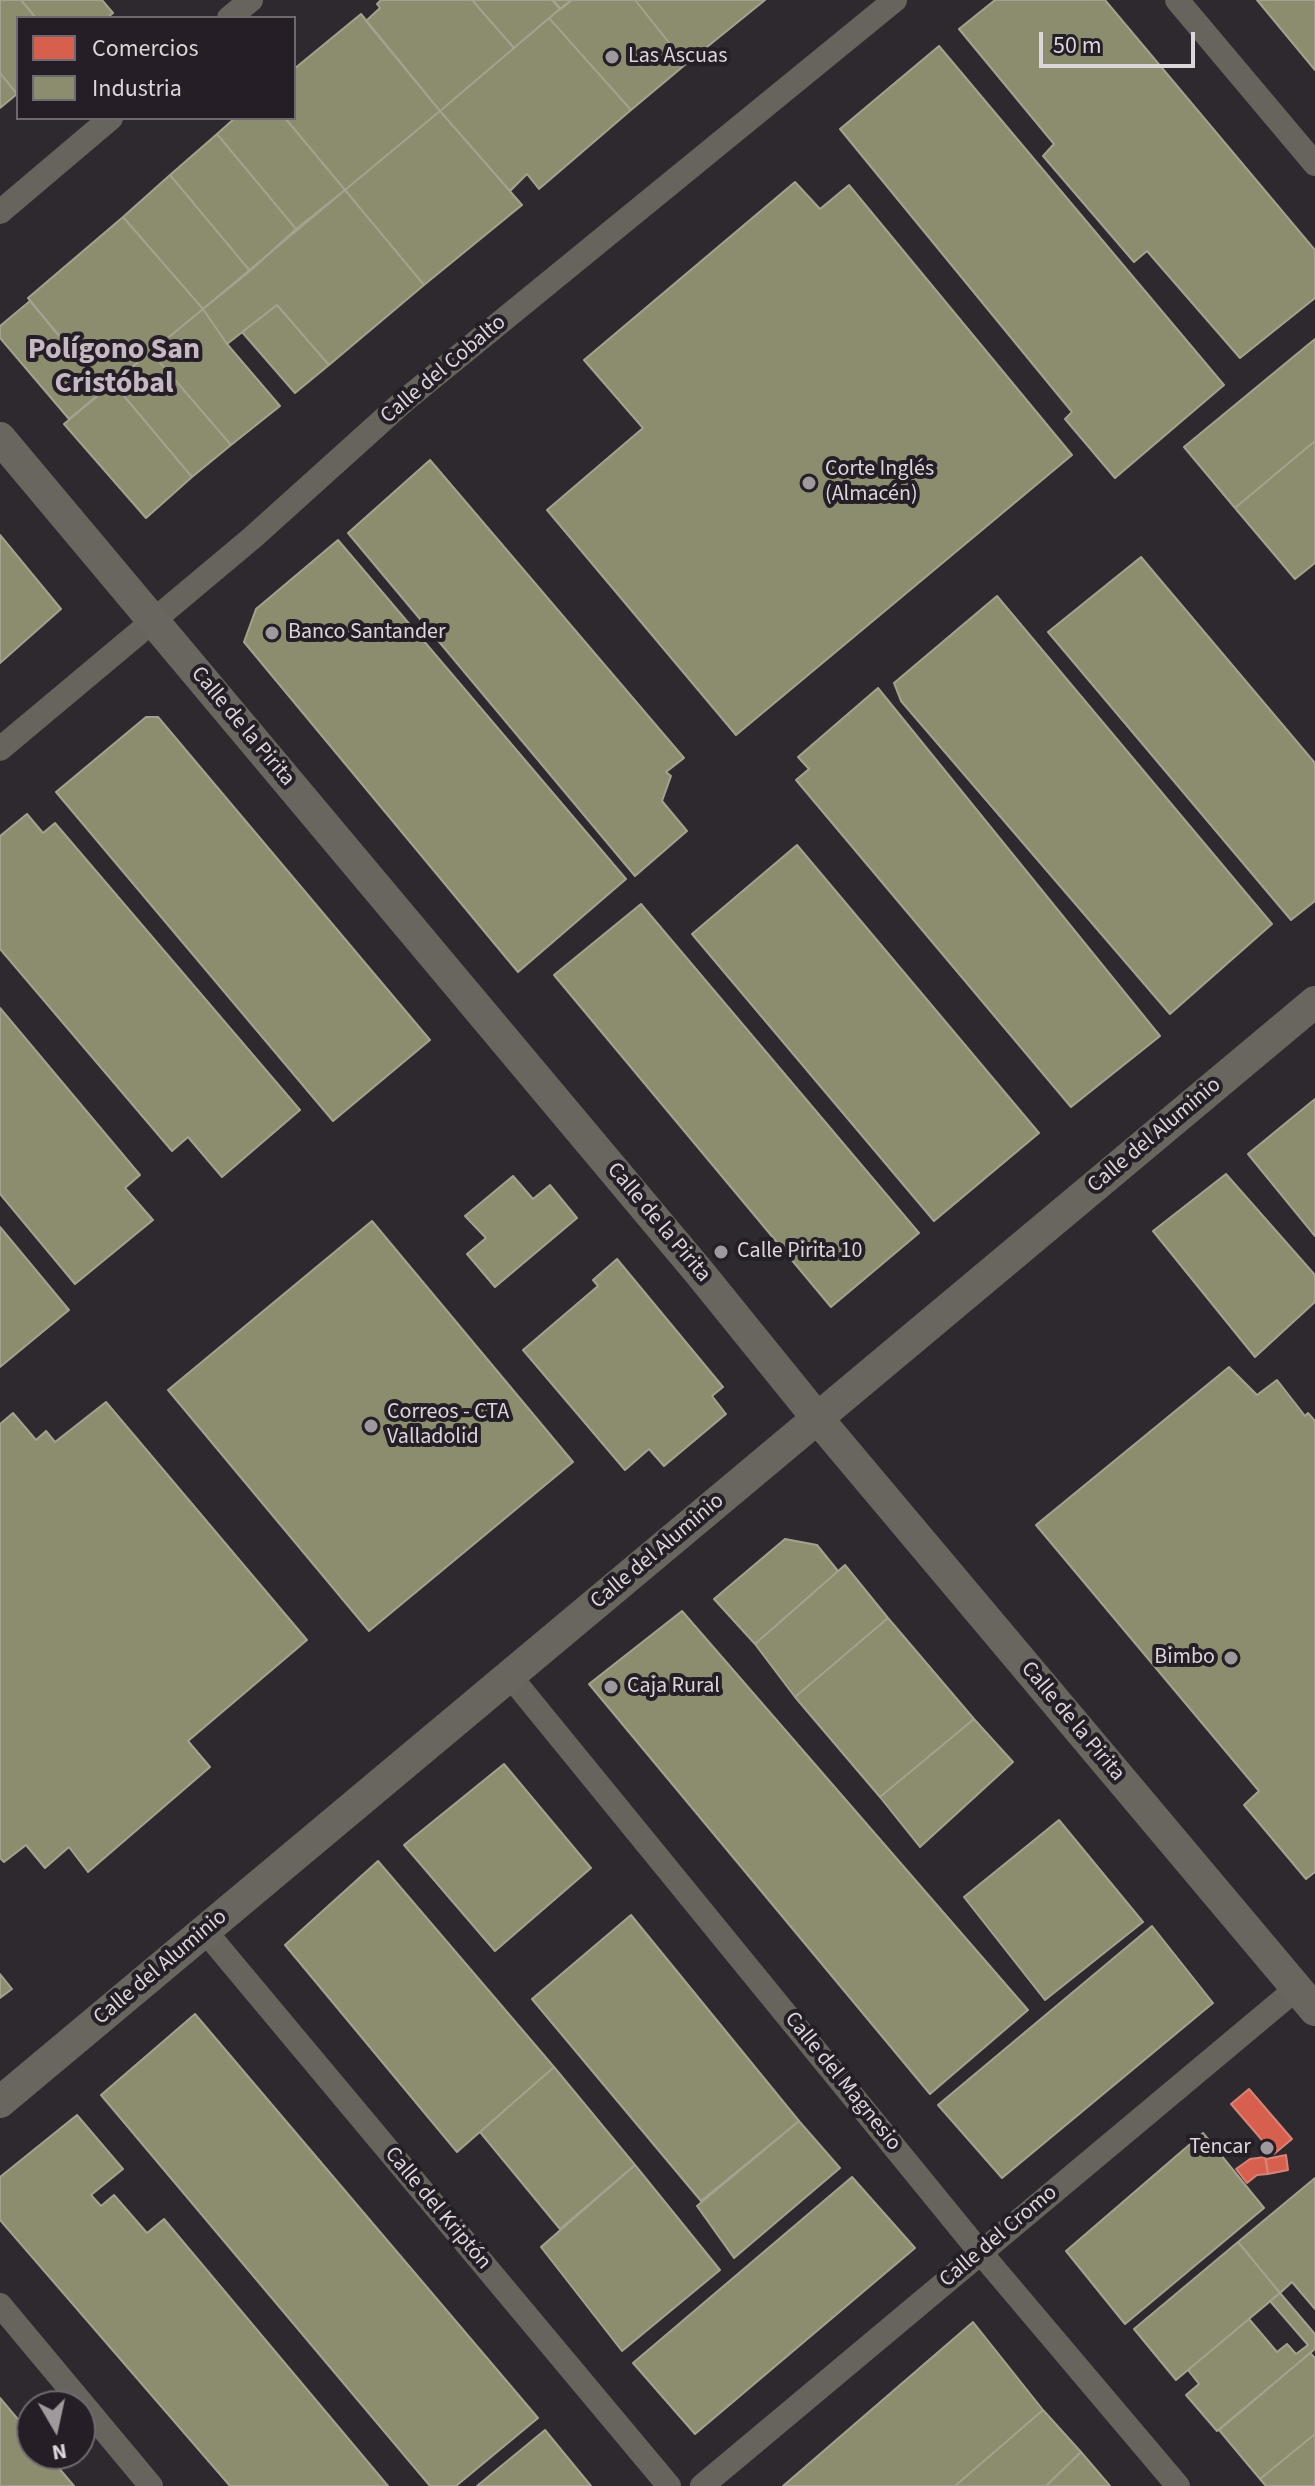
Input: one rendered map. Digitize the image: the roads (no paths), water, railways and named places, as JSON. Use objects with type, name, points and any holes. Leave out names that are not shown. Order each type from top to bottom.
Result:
[{"type":"street","points":[[231,16],[251,0]]},
{"type":"street","name":"Calle del Cobalto","points":[[0,749],[264,528],[404,401],[895,0]]},
{"type":"street","points":[[1177,0],[1315,164]]},
{"type":"street","points":[[0,212],[109,120]]},
{"type":"street","name":"Calle de la Pirita","points":[[0,438],[1306,2000]]},
{"type":"street","name":"Calle del Aluminio","points":[[0,2102],[1315,1002]]},
{"type":"street","name":"Calle del Magnesio","points":[[510,1676],[980,2252],[1178,2486]]},
{"type":"street","name":"Calle del Kriptón","points":[[205,1931],[669,2486]]},
{"type":"street","name":"Calle del Cromo","points":[[702,2486],[980,2252],[1306,2000]]},
{"type":"street","points":[[0,2305],[151,2486]]},
{"type":"place","name":"Las Ascuas","points":[[612,57]]},
{"type":"place","name":"Corte Inglés (Almacén)","points":[[809,483]]},
{"type":"place","name":"Banco Santander","points":[[272,633]]},
{"type":"place","name":"Calle Pirita 10","points":[[721,1252]]},
{"type":"place","name":"Correos - CTA Valladolid","points":[[371,1426]]},
{"type":"place","name":"Bimbo","points":[[1231,1658]]},
{"type":"place","name":"Caja Rural","points":[[611,1687]]},
{"type":"place","name":"Tencar","points":[[1267,2148]]},
{"type":"district","name":"Polígono San Cristóbal","points":[[114,368]]}]
